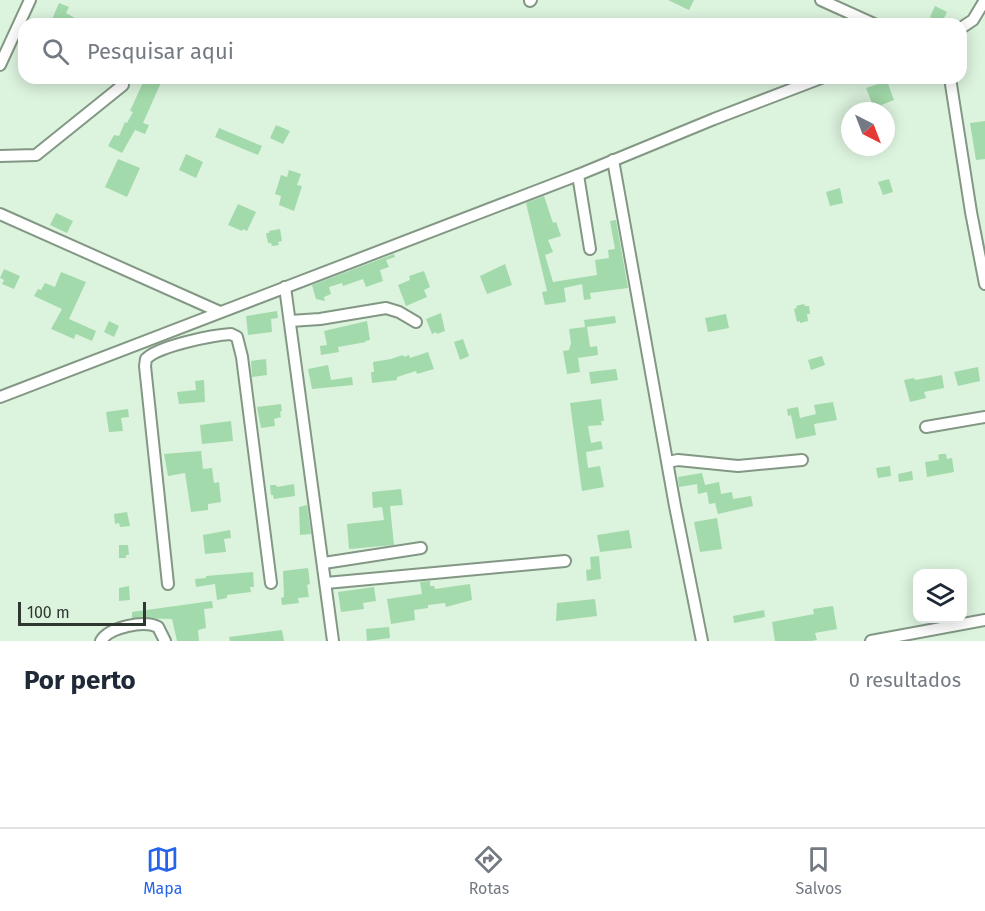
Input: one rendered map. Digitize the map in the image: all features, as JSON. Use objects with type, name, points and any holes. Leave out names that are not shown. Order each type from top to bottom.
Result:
[{"type":"street","points":[[22,18],[30,0]]},
{"type":"street","points":[[821,0],[861,18]]},
{"type":"street","points":[[967,24],[973,20],[985,0]]},
{"type":"street","points":[[0,64],[18,26]]},
{"type":"street","points":[[0,397],[578,175],[806,84]]},
{"type":"street","points":[[951,84],[985,284]]},
{"type":"street","points":[[0,156],[36,155],[123,85]]},
{"type":"street","points":[[613,160],[702,641]]},
{"type":"street","points":[[578,175],[590,249]]},
{"type":"street","points":[[0,214],[220,312]]},
{"type":"street","points":[[285,287],[333,641]]},
{"type":"street","points":[[290,321],[320,319],[386,308],[399,312],[416,322]]},
{"type":"street","points":[[190,325],[196,340]]},
{"type":"street","points":[[168,584],[146,359],[151,354],[196,340],[231,334],[239,341],[271,583]]},
{"type":"street","points":[[926,428],[985,417]]},
{"type":"street","points":[[668,462],[678,460],[738,466],[802,460]]},
{"type":"street","points":[[324,563],[421,548]]},
{"type":"street","points":[[326,584],[565,561]]},
{"type":"street","points":[[872,641],[985,620]]},
{"type":"street","points":[[101,641],[107,633],[117,629],[149,624],[158,627],[165,641]]},
{"type":"building","points":[[668,0],[694,0],[689,10]]},
{"type":"building","points":[[59,3],[69,7],[66,13],[75,18],[53,18]]},
{"type":"building","points":[[935,6],[947,12],[944,18],[930,17]]},
{"type":"building","points":[[142,84],[160,84],[143,123],[149,125],[145,134],[135,130],[122,153],[108,146],[114,135],[119,136],[125,122],[127,123],[133,112],[130,111]]},
{"type":"building","points":[[888,84],[894,100],[872,102],[866,88]]},
{"type":"building","points":[[985,121],[985,159],[976,160],[970,123]]},
{"type":"building","points":[[276,125],[290,131],[283,144],[270,138]]},
{"type":"building","points":[[219,128],[262,146],[258,155],[215,137]]},
{"type":"building","points":[[186,154],[203,162],[196,178],[179,170]]},
{"type":"building","points":[[118,159],[140,168],[127,197],[105,187]]},
{"type":"building","points":[[289,170],[301,174],[297,185],[302,186],[294,211],[279,205],[281,196],[275,194],[281,175],[287,177]]},
{"type":"building","points":[[889,179],[893,192],[883,195],[878,182]]},
{"type":"building","points":[[840,188],[843,203],[830,206],[826,192]]},
{"type":"building","points":[[544,196],[553,223],[556,222],[561,236],[548,240],[553,252],[545,255],[553,282],[597,275],[595,260],[609,258],[608,250],[615,249],[610,221],[616,220],[628,288],[590,293],[591,299],[584,300],[582,284],[564,288],[566,302],[545,305],[542,292],[547,291],[526,203]]},
{"type":"building","points":[[238,204],[256,212],[247,231],[228,225]]},
{"type":"building","points":[[56,213],[73,221],[67,233],[50,225]]},
{"type":"building","points":[[280,229],[282,241],[278,242],[279,245],[272,246],[268,243],[266,233]]},
{"type":"building","points":[[394,254],[395,257],[386,260],[389,267],[380,270],[383,281],[366,287],[363,279],[343,286],[342,283],[329,287],[331,294],[324,297],[325,301],[316,299],[312,285]]},
{"type":"building","points":[[505,264],[512,285],[487,294],[480,276]]},
{"type":"building","points":[[4,269],[20,276],[14,289],[2,284],[4,280],[0,278]]},
{"type":"building","points":[[424,271],[430,287],[424,290],[427,297],[406,306],[398,285],[410,280],[409,276]]},
{"type":"building","points":[[61,272],[86,282],[69,319],[96,331],[92,341],[76,334],[74,339],[51,329],[62,309],[34,296],[45,283],[55,287]]},
{"type":"building","points":[[804,304],[809,306],[810,314],[807,314],[808,321],[800,323],[800,321],[797,322],[794,309]]},
{"type":"building","points":[[277,311],[278,318],[271,319],[272,332],[248,335],[246,316]]},
{"type":"building","points":[[441,313],[445,331],[432,334],[426,319]]},
{"type":"building","points":[[726,314],[729,328],[708,332],[705,318]]},
{"type":"building","points":[[615,316],[616,323],[587,327],[590,347],[597,346],[598,355],[578,358],[580,372],[567,374],[563,351],[569,350],[571,343],[569,329],[585,327],[584,320]]},
{"type":"building","points":[[109,321],[119,326],[114,337],[104,332]]},
{"type":"building","points":[[367,321],[370,340],[338,347],[339,352],[321,355],[320,346],[327,345],[324,331]]},
{"type":"building","points":[[463,339],[469,356],[460,360],[454,342]]},
{"type":"building","points":[[428,352],[434,369],[417,374],[416,371],[397,377],[397,380],[372,383],[373,362],[403,355],[404,357],[409,355],[410,358]]},
{"type":"building","points":[[822,356],[825,365],[811,370],[808,360]]},
{"type":"building","points":[[266,359],[267,375],[252,377],[251,361]]},
{"type":"building","points":[[328,365],[331,380],[352,377],[353,385],[312,389],[308,369]]},
{"type":"building","points":[[978,367],[980,381],[958,386],[954,372]]},
{"type":"building","points":[[616,369],[618,380],[591,384],[589,372]]},
{"type":"building","points":[[942,375],[944,388],[924,392],[926,398],[910,402],[904,380]]},
{"type":"building","points":[[204,380],[205,402],[179,404],[177,392],[196,390],[195,381]]},
{"type":"building","points":[[601,399],[604,421],[601,421],[602,425],[588,426],[591,443],[601,441],[603,449],[586,452],[588,468],[600,466],[604,487],[582,491],[570,403]]},
{"type":"building","points":[[833,402],[837,420],[814,424],[816,435],[796,439],[791,415],[788,416],[787,409],[798,407],[800,418],[816,414],[814,405]]},
{"type":"building","points":[[281,404],[281,417],[274,419],[275,426],[261,428],[257,407]]},
{"type":"building","points":[[128,409],[129,417],[121,418],[123,431],[109,432],[106,412]]},
{"type":"building","points":[[231,421],[233,441],[202,444],[200,425]]},
{"type":"building","points":[[201,451],[203,469],[212,468],[214,483],[219,482],[221,502],[208,504],[208,510],[191,512],[185,473],[168,476],[164,454]]},
{"type":"building","points":[[946,454],[947,459],[952,458],[954,472],[927,477],[925,462],[939,460],[938,455]]},
{"type":"building","points":[[890,466],[891,476],[878,478],[876,468]]},
{"type":"building","points":[[912,471],[913,480],[899,482],[898,474]]},
{"type":"building","points":[[702,473],[705,485],[719,482],[721,494],[732,492],[733,499],[751,496],[753,506],[718,514],[715,503],[709,504],[707,492],[698,494],[697,484],[679,487],[678,477]]},
{"type":"building","points":[[294,484],[295,496],[274,499],[271,495],[270,485],[277,487]]},
{"type":"building","points":[[401,489],[403,505],[390,506],[394,545],[349,549],[347,524],[384,520],[382,507],[373,508],[372,492]]},
{"type":"building","points":[[307,505],[311,534],[300,535],[299,507]]},
{"type":"building","points":[[127,512],[130,526],[120,527],[119,523],[115,524],[114,514]]},
{"type":"building","points":[[717,518],[722,549],[700,552],[694,522]]},
{"type":"building","points":[[230,530],[231,538],[224,539],[226,552],[205,554],[203,535]]},
{"type":"building","points":[[629,530],[632,548],[600,552],[597,535]]},
{"type":"building","points":[[119,545],[128,545],[129,555],[126,555],[126,558],[119,558]]},
{"type":"building","points":[[599,556],[601,579],[587,581],[586,570],[591,569],[590,557]]},
{"type":"building","points":[[308,568],[309,597],[298,598],[299,603],[282,605],[283,571]]},
{"type":"building","points":[[253,572],[254,587],[250,587],[251,592],[227,595],[227,598],[217,600],[215,584],[196,587],[195,579],[206,578],[206,576]]},
{"type":"building","points":[[430,581],[430,586],[434,586],[435,589],[470,584],[472,600],[446,607],[445,603],[428,605],[428,608],[414,610],[415,620],[391,624],[387,599],[422,594],[420,582]]},
{"type":"building","points":[[129,586],[130,600],[119,601],[119,588]]},
{"type":"building","points":[[374,587],[376,601],[363,603],[364,609],[341,612],[338,592]]},
{"type":"building","points":[[595,599],[597,616],[556,621],[557,603]]},
{"type":"building","points":[[212,601],[213,608],[204,609],[206,628],[198,630],[199,641],[177,641],[172,619],[132,618],[132,612]]},
{"type":"building","points":[[833,606],[837,629],[815,633],[817,640],[775,641],[772,622],[814,614],[813,609]]},
{"type":"building","points":[[764,610],[765,617],[734,623],[733,616]]},
{"type":"building","points":[[389,627],[390,638],[367,641],[366,629]]},
{"type":"building","points":[[282,630],[284,641],[230,641],[229,637]]}]
